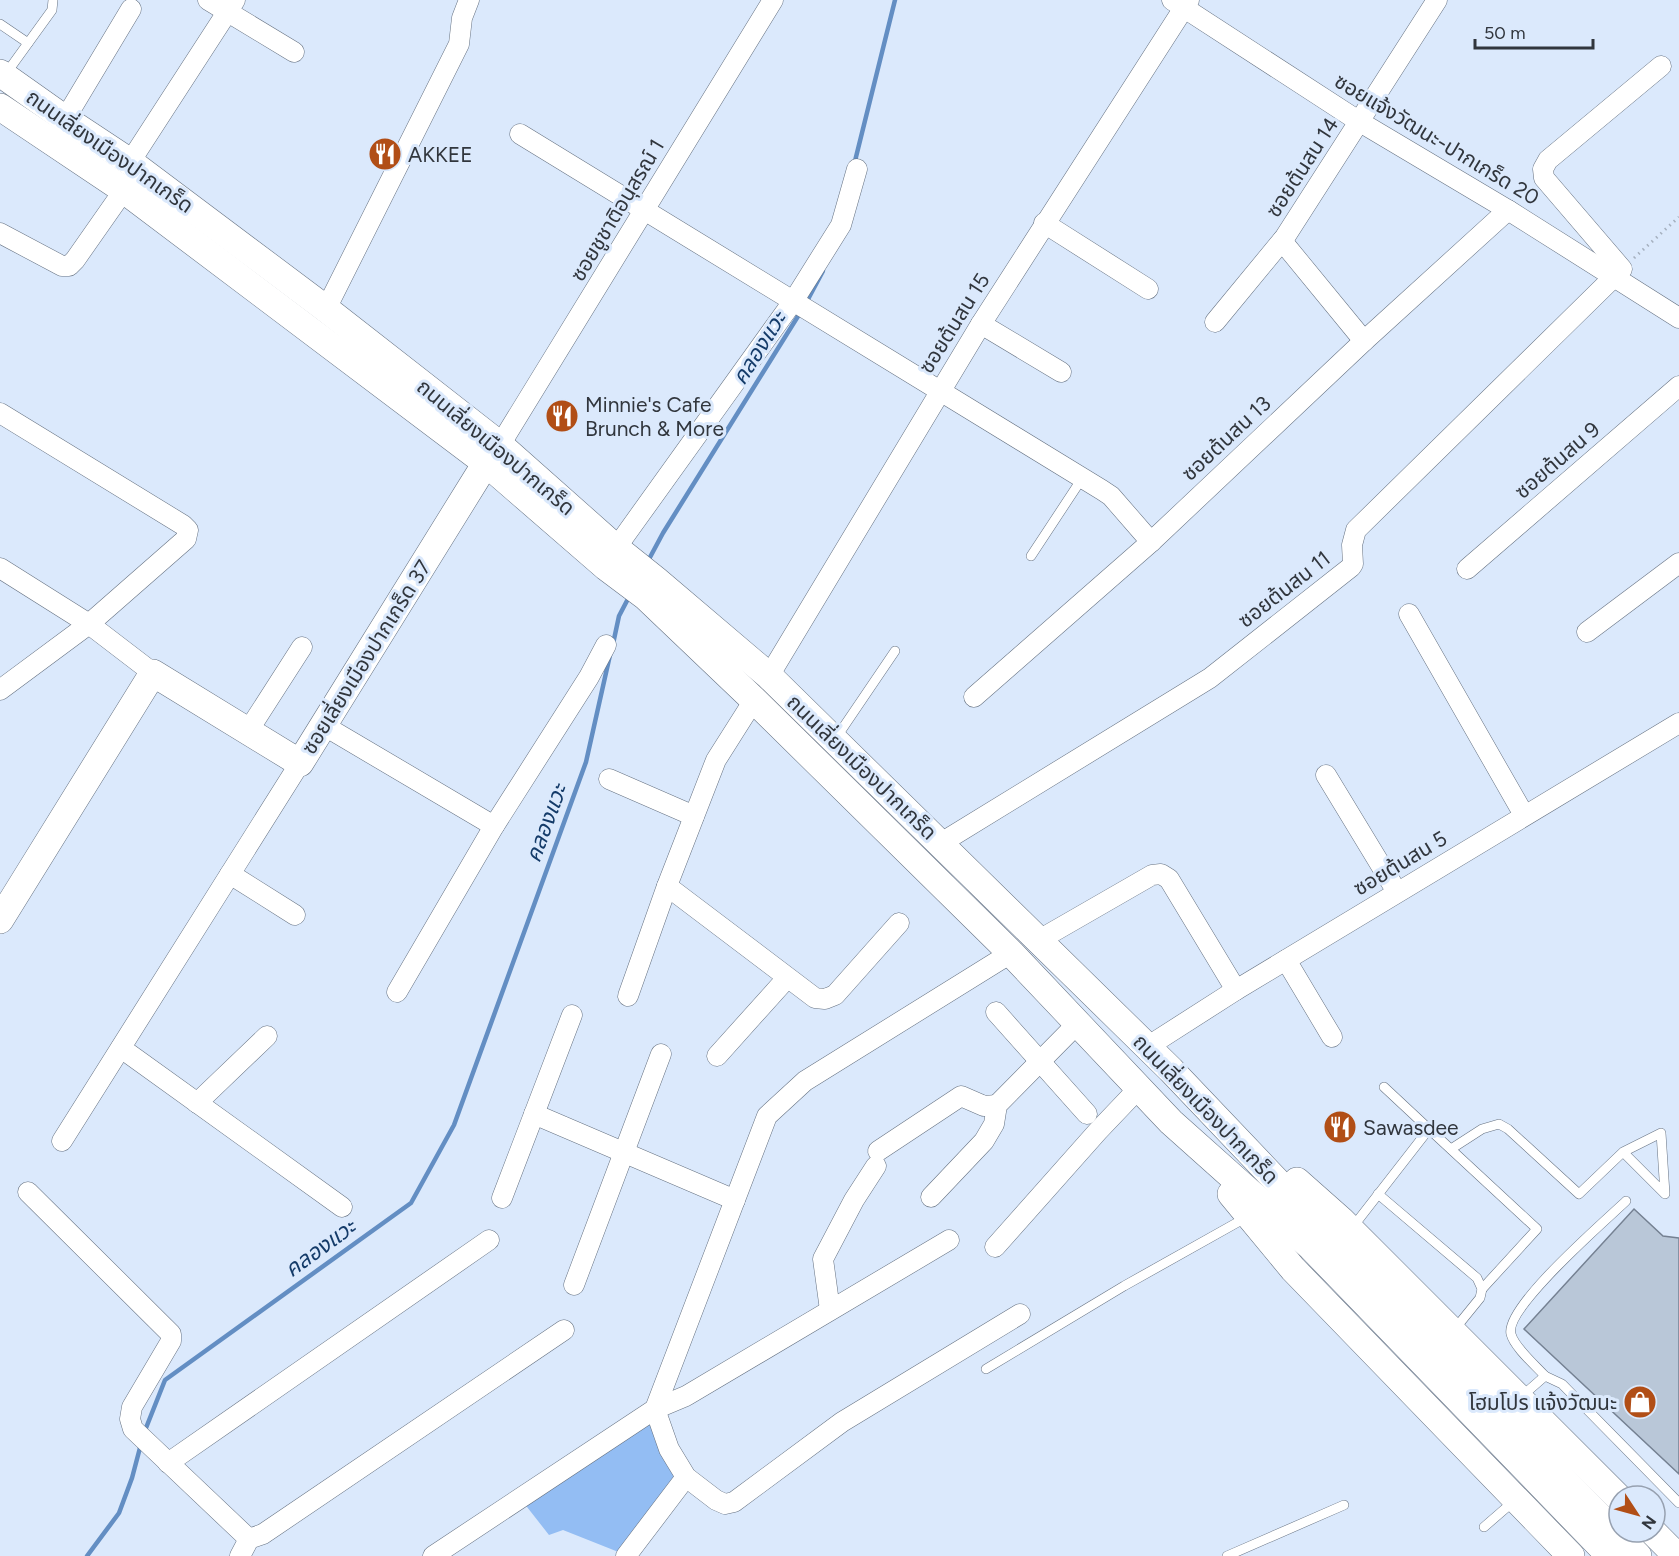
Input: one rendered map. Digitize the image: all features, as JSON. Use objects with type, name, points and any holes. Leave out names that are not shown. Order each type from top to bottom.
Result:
[{"type":"main road","name":"ถนนเลี่ยงเมืองปากเกร็ด","points":[[2,75],[130,162],[326,309],[614,555],[651,589],[754,700],[1011,953],[1171,1122],[1311,1247],[1638,1556]]},
{"type":"main road","name":"ถนนเลี่ยงเมืองปากเกร็ด","points":[[0,107],[124,189],[493,454]]},
{"type":"main road","name":"ซอยเลี่ยงเมืองปากเกร็ด 37","points":[[153,673],[300,763],[493,454]]},
{"type":"main road","name":"ถนนเลี่ยงเมืองปากเกร็ด","points":[[651,589],[769,676],[1171,1070],[1610,1556]]},
{"type":"main road","points":[[0,920],[153,673]]},
{"type":"main road","points":[[1171,1070],[1351,1230],[1607,1486]]},
{"type":"main road","points":[[1171,1122],[1293,1269],[1571,1556]]},
{"type":"street","points":[[208,0],[231,6],[294,52]]},
{"type":"street","points":[[326,309],[459,44],[462,18],[469,0]]},
{"type":"street","name":"ซอยชูชาติอนุสรณ์ 1","points":[[493,454],[773,0]]},
{"type":"street","name":"ซอยต้นสน 14","points":[[1215,322],[1282,241],[1437,0]]},
{"type":"street","name":"ซอยแจ้งวัฒนะ-ปากเกร็ด 20","points":[[1181,3],[1360,122],[1617,273],[1679,318]]},
{"type":"street","name":"ซอยต้นสน 15","points":[[769,676],[981,324],[1181,3]]},
{"type":"street","points":[[130,162],[231,6]]},
{"type":"street","points":[[65,119],[131,9]]},
{"type":"street","points":[[1617,273],[1544,178],[1543,169],[1548,160],[1661,66]]},
{"type":"street","points":[[520,134],[1083,477],[1111,496],[1151,543]]},
{"type":"street","points":[[614,555],[796,302],[836,233],[857,169]]},
{"type":"street","points":[[0,233],[62,266],[69,266],[75,261],[124,189]]},
{"type":"street","name":"ซอยต้นสน 13","points":[[974,697],[1151,543],[1364,341],[1508,210]]},
{"type":"street","points":[[1044,223],[1148,289]]},
{"type":"street","points":[[1282,241],[1364,341]]},
{"type":"street","name":"ซอยต้นสน 11","points":[[941,843],[1210,678],[1351,567],[1353,537],[1356,530],[1617,273]]},
{"type":"street","points":[[981,324],[1061,372]]},
{"type":"street","name":"ซอยต้นสน 9","points":[[1467,569],[1679,386]]},
{"type":"street","points":[[0,413],[188,530],[186,539],[89,624],[0,690]]},
{"type":"street","points":[[1587,632],[1679,563]]},
{"type":"street","points":[[0,568],[89,624],[153,673]]},
{"type":"street","points":[[1409,614],[1524,816]]},
{"type":"street","points":[[397,992],[494,826],[589,677],[606,645]]},
{"type":"street","points":[[248,731],[302,647]]},
{"type":"street","points":[[0,666],[17,676]]},
{"type":"street","points":[[628,996],[667,886],[716,760],[754,700]]},
{"type":"street","name":"ซอยต้นสน 5","points":[[1147,1047],[1236,990],[1679,723]]},
{"type":"street","points":[[323,725],[494,826]]},
{"type":"street","points":[[62,1141],[300,763]]},
{"type":"street","points":[[1326,775],[1397,892]]},
{"type":"street","points":[[609,779],[694,816]]},
{"type":"street","points":[[230,874],[295,915]]},
{"type":"street","points":[[1038,940],[1152,875],[1161,874],[1169,879],[1236,990]]},
{"type":"street","points":[[667,886],[815,998],[825,999],[835,995],[899,923]]},
{"type":"street","points":[[1011,953],[805,1081],[767,1116],[655,1409],[669,1449],[686,1477],[716,1500],[725,1504],[734,1502],[842,1422],[1020,1314]]},
{"type":"street","points":[[1286,960],[1332,1037]]},
{"type":"street","points":[[717,1056],[787,978]]},
{"type":"street","points":[[996,1012],[1087,1114]]},
{"type":"street","points":[[502,1198],[572,1015]]},
{"type":"street","points":[[931,1197],[984,1141],[994,1124],[997,1105],[1077,1024]]},
{"type":"street","points":[[197,1103],[267,1036]]},
{"type":"street","points":[[121,1048],[342,1207]]},
{"type":"street","points":[[574,1285],[661,1054]]},
{"type":"street","points":[[995,1247],[1138,1089]]},
{"type":"street","points":[[830,1310],[823,1259],[877,1159],[961,1096],[984,1106],[997,1105]]},
{"type":"street","points":[[534,1114],[735,1200]]},
{"type":"street","points":[[28,1192],[171,1334],[171,1341],[132,1407],[130,1419],[134,1429],[244,1547],[564,1330]]},
{"type":"street","points":[[168,1463],[489,1240]]},
{"type":"street","points":[[433,1556],[655,1409],[686,1396],[949,1240]]},
{"type":"street","points":[[626,1556],[686,1477]]},
{"type":"lane","points":[[2,75],[52,10],[53,0]]},
{"type":"lane","points":[[0,24],[28,43]]},
{"type":"lane","points":[[1031,556],[1083,477]]},
{"type":"lane","points":[[835,741],[895,651]]},
{"type":"lane","points":[[1384,1087],[1537,1229],[1482,1288],[1480,1298],[1452,1332]]},
{"type":"lane","points":[[1451,1149],[1482,1129],[1500,1124],[1579,1194],[1623,1152],[1661,1133],[1665,1194],[1623,1152]]},
{"type":"lane","points":[[1351,1230],[1429,1129]]},
{"type":"lane","points":[[1378,1194],[1477,1278],[1482,1288]]},
{"type":"lane","points":[[1626,1201],[1533,1291],[1510,1324],[1511,1335],[1545,1377],[1562,1383],[1679,1503]]},
{"type":"lane","points":[[986,1369],[1124,1286],[1249,1216]]},
{"type":"lane","points":[[1520,1399],[1545,1377]]},
{"type":"lane","points":[[1484,1527],[1516,1499]]},
{"type":"lane","points":[[1227,1556],[1344,1505]]},
{"type":"path","points":[[1617,273],[1679,217]]},
{"type":"shaded area","points":[[655,1409],[686,1477],[626,1555],[563,1530],[549,1535],[520,1498]]},
{"type":"building","name":"โฮมโปร แจ้งวัฒนะ","points":[[1634,1209],[1663,1236],[1679,1238],[1679,1474],[1524,1329]]},
{"type":"waterway","name":"คลองแวะ","points":[[854,165],[895,0]]},
{"type":"waterway","name":"คลองแวะ","points":[[806,303],[823,271]]},
{"type":"waterway","name":"คลองแวะ","points":[[648,561],[663,533],[800,313]]},
{"type":"waterway","name":"คลองแวะ","points":[[613,644],[619,616],[630,595]]},
{"type":"waterway","name":"คลองแวะ","points":[[144,1433],[165,1380],[411,1203],[454,1125],[586,762],[610,655]]},
{"type":"waterway","name":"คลองแวะ","points":[[87,1556],[119,1513],[141,1444]]},
{"type":"place","name":"AKKEE","points":[[385,154]]},
{"type":"place","name":"Minnie's Cafe Brunch & More","points":[[562,416]]},
{"type":"place","name":"Sawasdee","points":[[1340,1127]]},
{"type":"place","name":"โฮมโปร แจ้งวัฒนะ","points":[[1640,1402]]}]
